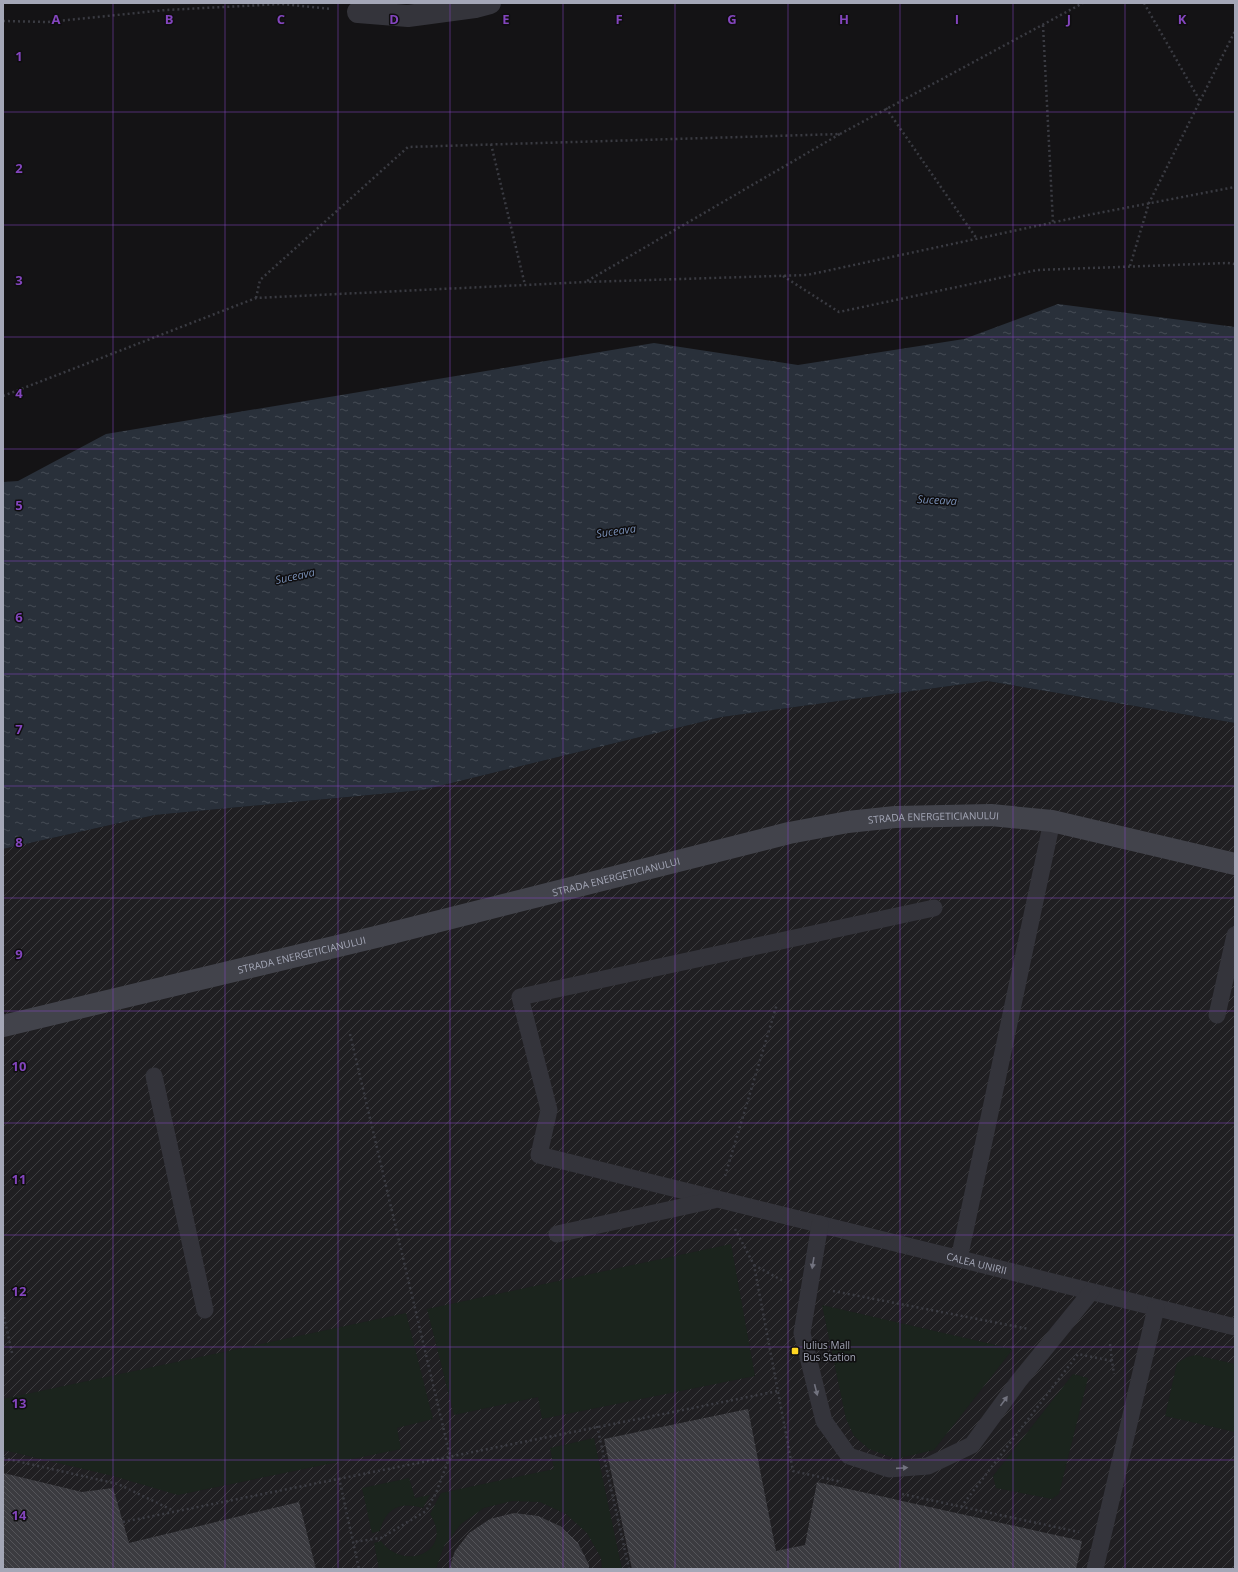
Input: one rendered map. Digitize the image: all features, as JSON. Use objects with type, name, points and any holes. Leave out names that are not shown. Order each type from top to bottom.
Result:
[{"type":"street","points":[[358,12],[408,16],[475,7],[490,3]]},
{"type":"street","name":"STRADA ENERGETICIANULUI","points":[[3,1026],[380,936],[789,833],[848,822],[895,817],[991,815],[1052,821],[1235,864]]},
{"type":"lane","points":[[960,1259],[1052,821]]},
{"type":"lane","name":"CALEA UNIRII","points":[[934,908],[520,997],[549,1110],[539,1155],[1235,1327]]},
{"type":"lane","points":[[1217,1015],[1235,935]]},
{"type":"lane","points":[[154,1076],[205,1310]]},
{"type":"lane","points":[[557,1234],[718,1199]]},
{"type":"lane","points":[[820,1224],[802,1333],[824,1421],[849,1456],[888,1469],[928,1466],[972,1445],[1018,1382],[1091,1292]]},
{"type":"lane","points":[[1095,1569],[1156,1308]]},
{"type":"path","points":[[586,282],[886,108],[1083,3]]},
{"type":"path","points":[[1144,3],[1200,101]]},
{"type":"path","points":[[3,22],[48,22],[166,10],[281,4],[358,12]]},
{"type":"path","points":[[1043,25],[1053,223]]},
{"type":"path","points":[[1130,266],[1149,203],[1235,31]]},
{"type":"path","points":[[886,108],[977,239]]},
{"type":"path","points":[[256,298],[260,280],[408,147],[840,134]]},
{"type":"path","points":[[491,144],[525,285]]},
{"type":"path","points":[[3,396],[256,298],[586,282],[807,275],[1235,186]]},
{"type":"path","points":[[783,276],[839,312],[1037,270],[1227,263],[1235,264]]},
{"type":"path","points":[[777,1004],[718,1199],[754,1265],[793,1471],[846,1482]]},
{"type":"path","points":[[350,1034],[411,1297],[450,1456],[436,1493],[426,1511],[381,1538],[353,1542]]},
{"type":"path","points":[[754,1265],[783,1282],[1057,1334]]},
{"type":"path","points":[[3,1312],[12,1353]]},
{"type":"path","points":[[1110,1344],[1114,1376]]},
{"type":"path","points":[[961,1506],[1078,1354],[1112,1361]]},
{"type":"path","points":[[123,1522],[778,1390]]},
{"type":"path","points":[[597,1426],[629,1569]]},
{"type":"path","points":[[3,1458],[118,1484],[175,1512]]},
{"type":"path","points":[[339,1478],[359,1569]]},
{"type":"path","points":[[900,1494],[1080,1532]]},
{"type":"shaded area","points":[[987,681],[1235,723],[1235,1569],[3,1569],[3,849],[155,815],[423,790],[722,717]]},
{"type":"shaded area","points":[[731,1244],[755,1376],[542,1419],[538,1397],[454,1415],[427,1309]]},
{"type":"shaded area","points":[[822,1305],[1013,1349],[934,1450],[896,1459],[869,1449],[854,1436],[846,1419]]},
{"type":"shaded area","points":[[406,1313],[433,1419],[397,1428],[401,1449],[178,1495],[113,1476],[3,1450],[3,1399]]},
{"type":"shaded area","points":[[1196,1355],[1235,1364],[1235,1432],[1165,1416],[1177,1363],[1187,1357]]},
{"type":"shaded area","points":[[1073,1374],[1088,1378],[1059,1494],[1052,1499],[996,1488],[993,1476]]},
{"type":"shaded area","points":[[594,1438],[622,1569],[602,1569],[601,1558],[587,1533],[566,1514],[540,1502],[512,1501],[484,1508],[461,1524],[444,1546],[436,1569],[379,1569],[374,1543],[381,1541],[390,1550],[401,1555],[413,1556],[423,1553],[431,1547],[436,1539],[436,1527],[430,1514],[441,1493],[554,1469],[550,1448]]},
{"type":"shaded area","points":[[409,1478],[415,1498],[430,1495],[423,1508],[408,1505],[395,1508],[382,1523],[380,1531],[372,1533],[362,1488]]},
{"type":"water","name":"Suceava","points":[[1058,304],[1235,327],[1235,723],[987,681],[722,717],[423,790],[155,815],[3,849],[3,482],[18,481],[106,434],[654,343],[798,365],[964,339]]},
{"type":"building","points":[[748,1409],[776,1551],[805,1545],[817,1482],[1082,1541],[1076,1569],[632,1569],[604,1439]]},
{"type":"building","points":[[3,1473],[82,1492],[113,1488],[129,1543],[299,1502],[316,1569],[3,1569]]},
{"type":"building","points":[[514,1513],[538,1516],[560,1526],[578,1543],[589,1565],[589,1569],[449,1569],[455,1551],[469,1533],[490,1519]]},
{"type":"place","name":"Iulius Mall Bus Station","points":[[795,1351]]}]
